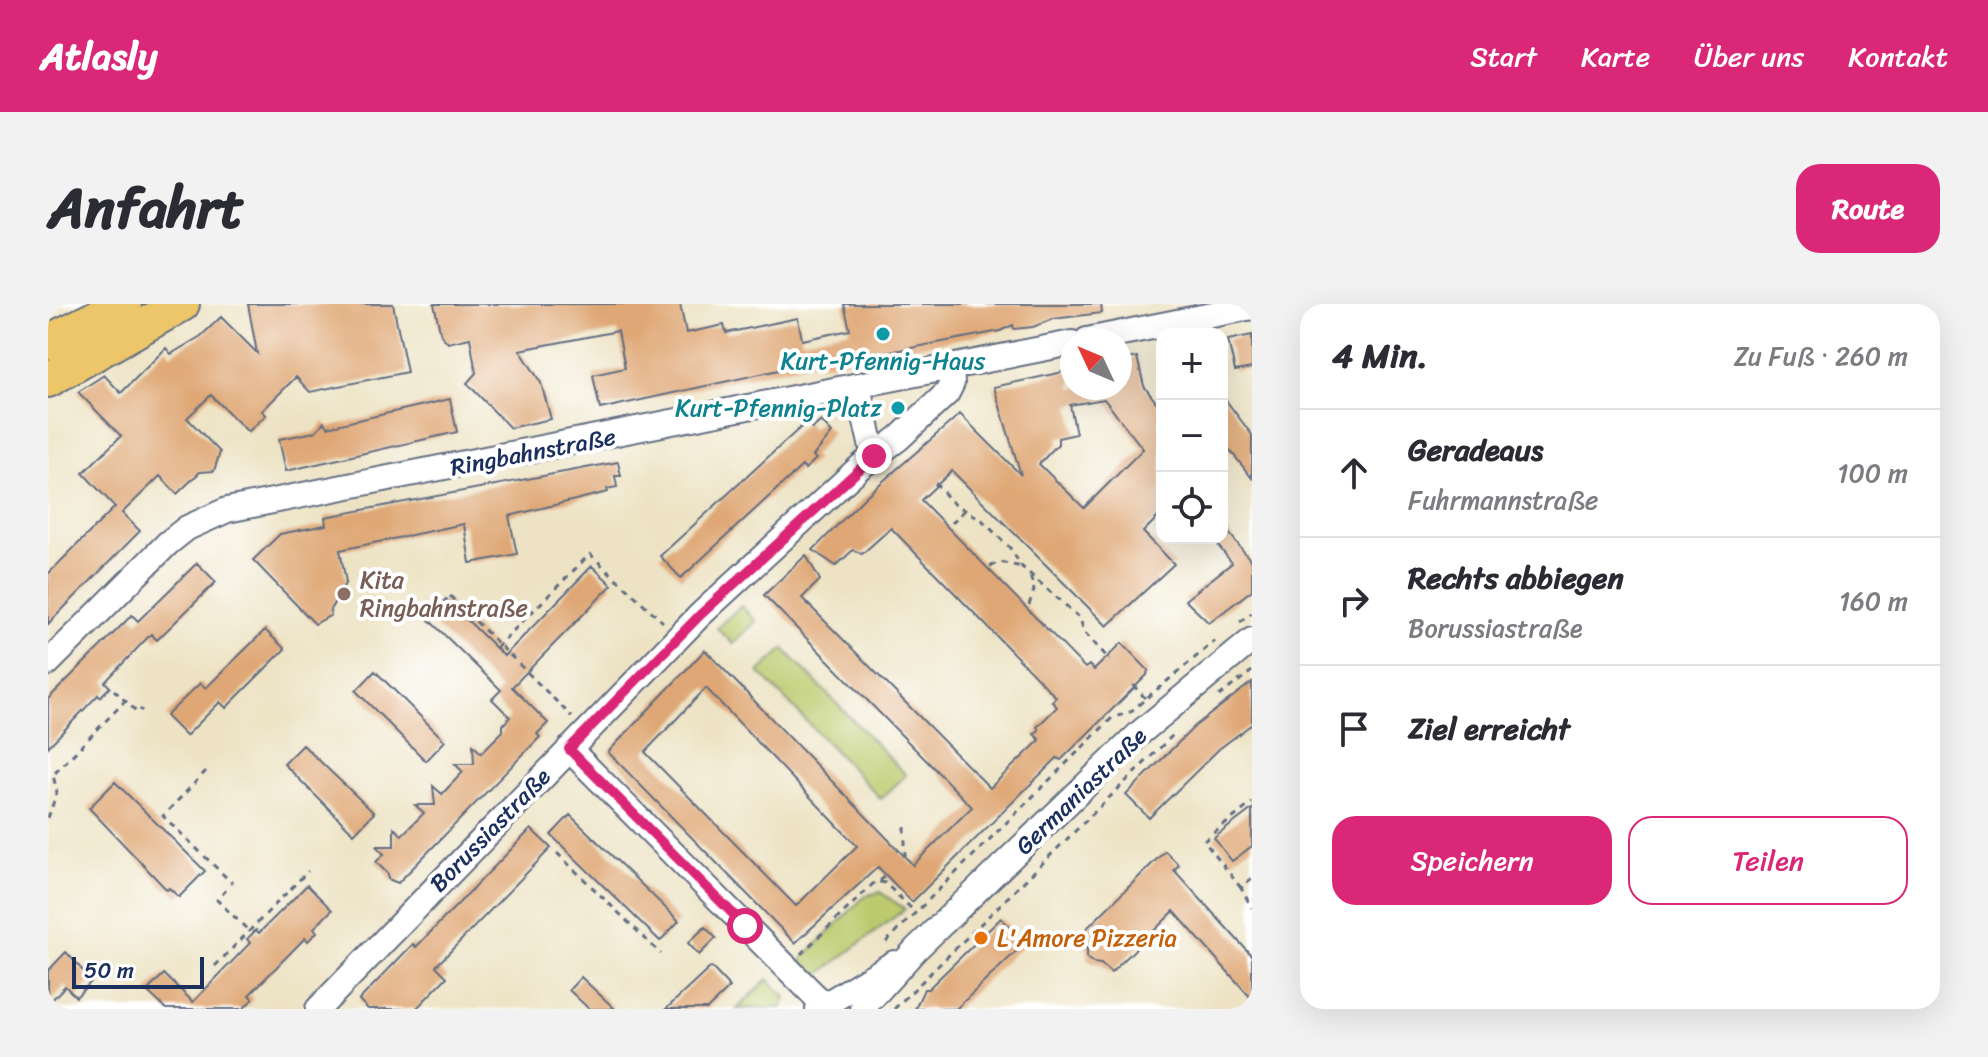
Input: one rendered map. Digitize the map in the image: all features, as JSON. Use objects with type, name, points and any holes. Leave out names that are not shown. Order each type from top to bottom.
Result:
[{"type":"highway","points":[[48,342],[124,304]]},
{"type":"highway","points":[[48,380],[182,304]]},
{"type":"street","points":[[1132,331],[1252,307]]},
{"type":"street","name":"Ringbahnstraße","points":[[48,663],[168,543],[187,528],[227,510],[1060,345]]},
{"type":"street","name":"Borussiastraße","points":[[318,1009],[679,637],[874,456],[947,393],[952,383],[951,367]]},
{"type":"street","points":[[858,387],[874,456]]},
{"type":"street","name":"Germaniastraße","points":[[916,949],[1246,631]]},
{"type":"street","points":[[578,740],[823,1008],[916,949]]},
{"type":"street","points":[[862,1009],[916,949]]},
{"type":"path","points":[[935,483],[953,503],[966,509],[1010,548],[1022,567],[1080,618],[1084,632],[1110,660]]},
{"type":"path","points":[[952,523],[966,509]]},
{"type":"path","points":[[498,646],[590,554],[679,637]]},
{"type":"path","points":[[990,566],[1000,562],[1022,567]]},
{"type":"path","points":[[1029,605],[1034,590],[1030,575]]},
{"type":"path","points":[[450,596],[515,660]]},
{"type":"path","points":[[1246,631],[1252,613]]},
{"type":"path","points":[[881,947],[1112,718],[1130,712],[1227,632]]},
{"type":"path","points":[[519,664],[578,740]]},
{"type":"path","points":[[1218,697],[1252,671]]},
{"type":"path","points":[[1133,685],[1145,698]]},
{"type":"path","points":[[114,690],[138,713],[142,709]]},
{"type":"path","points":[[53,775],[125,701]]},
{"type":"path","points":[[894,1009],[1179,729]]},
{"type":"path","points":[[48,771],[53,775],[57,792],[48,818]]},
{"type":"path","points":[[206,771],[163,816],[232,883]]},
{"type":"path","points":[[1252,803],[1204,841],[1241,888],[1252,908]]},
{"type":"path","points":[[905,827],[905,857]]},
{"type":"path","points":[[557,853],[661,954]]},
{"type":"path","points":[[215,966],[308,871]]},
{"type":"path","points":[[796,960],[876,881],[886,875]]},
{"type":"path","points":[[1241,888],[1252,879]]},
{"type":"path","points":[[880,881],[916,912]]},
{"type":"path","points":[[226,890],[217,900],[250,932]]},
{"type":"green space","points":[[741,606],[756,621],[733,644],[717,628]]},
{"type":"green space","points":[[784,649],[906,775],[881,799],[759,672]]},
{"type":"green space","points":[[880,892],[905,909],[817,976],[801,960],[865,896]]},
{"type":"green space","points":[[768,979],[786,997],[782,1008],[737,1009]]},
{"type":"building","points":[[248,304],[393,304],[407,372],[310,392],[296,377],[262,411],[266,415],[248,432],[211,395],[187,418],[220,452],[214,471],[200,472],[177,494],[160,476],[122,513],[140,531],[48,624],[48,574],[115,507],[83,473],[121,436],[78,392],[104,375],[121,393],[166,348],[171,354],[201,336],[221,317],[257,353]]},
{"type":"building","points":[[434,304],[680,304],[686,333],[724,325],[726,333],[798,318],[802,340],[850,330],[844,304],[1101,304],[1102,313],[1053,319],[1033,327],[1014,329],[1013,325],[1000,331],[821,365],[820,361],[600,409],[593,375],[625,368],[618,331],[520,350],[541,383],[551,419],[510,428],[467,383],[476,373],[470,338],[448,343],[441,335]]},
{"type":"building","points":[[1252,335],[1252,368],[1235,371],[1228,340]]},
{"type":"building","points":[[1137,357],[1144,386],[1156,402],[1156,519],[1143,532],[1174,564],[1107,626],[952,471],[921,500],[1085,668],[1089,665],[1094,670],[1122,643],[1148,670],[1147,675],[1061,760],[1057,758],[912,902],[878,867],[795,943],[608,752],[705,650],[913,865],[972,807],[764,595],[806,555],[820,580],[802,598],[990,788],[1040,740],[1034,734],[1057,707],[1052,701],[1056,697],[891,528],[862,554],[853,550],[836,566],[813,550],[866,496],[960,414],[1021,475],[994,387],[1060,373],[1060,400],[1098,400],[1070,405],[1076,434],[1058,438],[1058,444],[1039,464],[1084,508],[1143,449],[1105,400],[1132,400],[1132,358]],"holes":[[[706,688],[857,846],[796,906],[645,752]]]},
{"type":"building","points":[[450,399],[457,432],[286,471],[279,439],[315,432],[324,422],[328,427]]},
{"type":"building","points":[[1228,403],[1252,435],[1252,478],[1228,448]]},
{"type":"building","points":[[821,421],[832,433],[813,456],[816,459],[805,469],[802,466],[681,578],[660,556],[801,427],[807,423],[812,429]]},
{"type":"building","points":[[618,462],[621,476],[615,476],[617,487],[607,489],[608,492],[509,516],[517,554],[470,563],[464,524],[340,550],[346,582],[330,610],[331,615],[315,624],[253,560],[280,534],[326,525],[325,517]]},
{"type":"building","points":[[1228,532],[1252,562],[1252,590],[1209,623],[1185,600],[1232,563],[1217,544],[1228,544]]},
{"type":"building","points":[[197,563],[216,582],[157,640],[151,634],[105,682],[110,687],[100,697],[98,695],[48,747],[48,699],[132,615],[138,621]]},
{"type":"building","points":[[592,566],[612,585],[512,687],[548,723],[537,734],[540,737],[398,883],[388,879],[388,874],[376,862],[384,854],[376,846],[394,846],[394,828],[402,835],[424,813],[415,805],[435,805],[433,786],[442,794],[463,772],[455,764],[474,764],[473,745],[481,753],[503,731],[503,725],[510,717],[492,699],[501,690],[427,618],[446,599],[504,656]]},
{"type":"building","points":[[265,630],[285,649],[226,708],[220,702],[186,736],[166,716],[200,683],[206,688]]},
{"type":"building","points":[[375,671],[445,741],[426,761],[356,691]]},
{"type":"building","points":[[1252,682],[1252,724],[1219,749],[1149,818],[1126,795],[1195,726]]},
{"type":"building","points":[[303,745],[374,813],[354,834],[284,764]]},
{"type":"building","points":[[115,782],[205,871],[179,897],[169,888],[167,890],[89,808]]},
{"type":"building","points":[[1252,809],[1252,846],[1232,861],[1214,838]]},
{"type":"building","points":[[570,815],[679,921],[660,941],[551,835]]},
{"type":"building","points":[[531,829],[551,848],[436,966],[447,977],[416,1009],[368,1009],[359,1000],[413,944],[416,947]]},
{"type":"building","points":[[1165,851],[1179,865],[1174,870],[1252,956],[1252,999],[1174,911],[1111,973],[1087,958],[1087,949],[1077,938]]},
{"type":"building","points":[[307,885],[332,910],[314,928],[317,932],[308,941],[305,938],[249,995],[253,999],[243,1009],[166,1009],[147,991],[164,974],[193,1002],[250,943],[247,939],[256,930],[259,933]]},
{"type":"building","points":[[1001,918],[1025,943],[956,1009],[915,1009],[924,989],[928,989]]},
{"type":"building","points":[[705,927],[716,938],[699,955],[688,943]]},
{"type":"building","points":[[66,952],[92,981],[76,997],[65,986],[48,1004],[48,971]]},
{"type":"building","points":[[711,967],[730,987],[707,1009],[666,1009]]},
{"type":"building","points":[[581,977],[615,1009],[589,1009],[569,990]]},
{"type":"place","name":"Kurt-Pfennig-Haus","points":[[883,334]]},
{"type":"place","name":"Kurt-Pfennig-Platz","points":[[898,408]]},
{"type":"place","name":"Kita Ringbahnstraße","points":[[344,594]]},
{"type":"place","name":"L'Amore Pizzeria","points":[[981,938]]},
{"type":"route","points":[[745,926],[569,749],[700,615],[874,456]]}]
